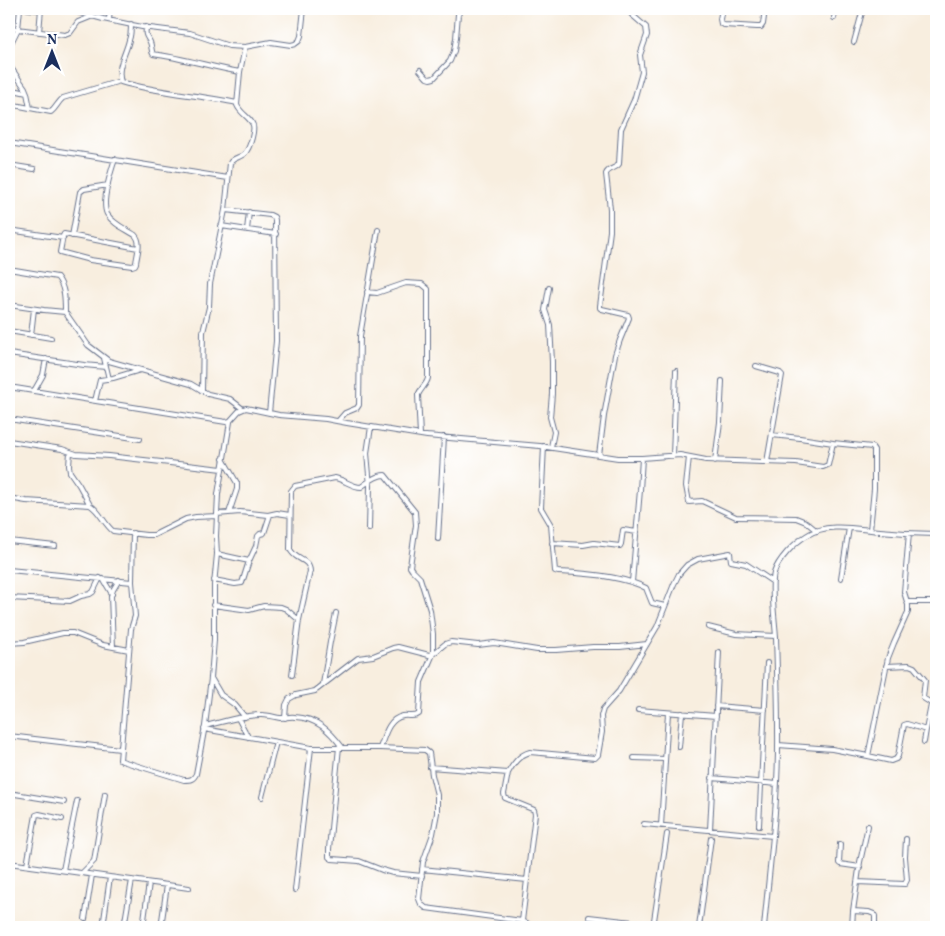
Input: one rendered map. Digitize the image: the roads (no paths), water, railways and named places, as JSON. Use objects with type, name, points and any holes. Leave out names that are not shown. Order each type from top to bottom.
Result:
[{"type":"street","points":[[9,47],[18,29],[20,9]]},
{"type":"street","points":[[28,9],[41,9],[39,32]]},
{"type":"street","points":[[66,9],[109,20],[190,33],[229,46],[245,47],[271,42],[291,45],[297,43],[302,36],[304,9]]},
{"type":"street","points":[[109,20],[110,9]]},
{"type":"street","points":[[420,70],[427,78],[432,79],[450,61],[456,38],[457,18],[463,9]]},
{"type":"street","points":[[535,9],[546,9]]},
{"type":"street","points":[[599,454],[604,416],[616,355],[629,317],[602,309],[600,306],[610,231],[610,209],[606,174],[607,171],[619,164],[621,129],[634,100],[642,72],[640,55],[647,35],[646,27],[631,14],[629,9]]},
{"type":"street","points":[[722,9],[721,24],[757,27],[763,24],[765,9]]},
{"type":"street","points":[[834,18],[836,9]]},
{"type":"street","points":[[854,42],[863,9]]},
{"type":"street","points":[[9,28],[67,35],[76,24],[93,16]]},
{"type":"street","points":[[120,81],[121,62],[130,40],[131,24]]},
{"type":"street","points":[[146,27],[146,37],[153,54],[176,57],[240,72]]},
{"type":"street","points":[[202,391],[203,332],[209,307],[210,284],[225,210],[230,161],[246,152],[254,126],[239,110],[237,103],[245,47]]},
{"type":"street","points":[[9,66],[24,85],[30,108]]},
{"type":"street","points":[[9,104],[51,112],[63,98],[120,81],[122,83],[173,93],[237,103]]},
{"type":"street","points":[[9,89],[27,93]]},
{"type":"street","points":[[9,143],[228,178]]},
{"type":"street","points":[[115,159],[105,199],[105,208],[107,214],[120,226],[137,236],[139,240],[138,248],[136,264],[132,266],[90,260],[60,251],[64,234],[138,248]]},
{"type":"street","points":[[9,165],[34,170]]},
{"type":"street","points":[[72,236],[80,192],[84,189],[108,185]]},
{"type":"street","points":[[225,210],[249,212],[274,217],[275,220],[276,341],[269,413]]},
{"type":"street","points":[[248,230],[249,212]]},
{"type":"street","points":[[221,226],[276,234]]},
{"type":"street","points":[[9,230],[62,238]]},
{"type":"street","points":[[338,421],[345,412],[359,405],[360,343],[378,230]]},
{"type":"street","points":[[9,269],[57,277],[64,292],[66,312],[88,345],[104,358],[115,363],[191,384],[208,394],[230,399],[242,409],[291,417],[326,419],[444,437],[544,446],[618,458],[673,456],[706,460],[827,466],[833,444]]},
{"type":"street","points":[[367,292],[380,292],[406,283],[422,284],[428,289],[428,378],[418,395],[420,434]]},
{"type":"street","points":[[549,288],[545,310],[550,325],[552,362],[550,417],[554,432],[551,447]]},
{"type":"street","points":[[9,304],[66,312]]},
{"type":"street","points":[[31,335],[34,309]]},
{"type":"street","points":[[9,331],[52,338]]},
{"type":"street","points":[[9,354],[78,365],[106,367]]},
{"type":"street","points":[[104,358],[109,378]]},
{"type":"street","points":[[34,391],[43,375],[46,359]]},
{"type":"street","points":[[756,366],[782,374],[767,462]]},
{"type":"street","points":[[95,401],[100,380],[140,370]]},
{"type":"street","points":[[673,456],[676,371]]},
{"type":"street","points":[[715,460],[720,422],[722,381]]},
{"type":"street","points":[[9,387],[230,422]]},
{"type":"street","points":[[133,533],[132,582],[135,616],[131,629],[119,758],[122,761],[184,780],[190,780],[196,774],[211,678],[214,640],[213,605],[217,554],[218,494],[230,422],[242,409]]},
{"type":"street","points":[[9,419],[140,439]]},
{"type":"street","points":[[370,528],[367,453],[371,427]]},
{"type":"street","points":[[772,434],[874,449],[874,489],[870,530]]},
{"type":"street","points":[[438,538],[444,437]]},
{"type":"street","points":[[9,441],[54,448],[76,454],[222,469]]},
{"type":"street","points":[[544,446],[541,508],[551,525],[556,572],[588,574],[632,582],[646,588],[651,602],[665,606]]},
{"type":"street","points":[[70,452],[70,472],[90,506]]},
{"type":"street","points":[[689,457],[686,486],[689,502],[702,501],[730,516],[741,518],[796,518],[806,522],[817,531]]},
{"type":"street","points":[[632,582],[642,458]]},
{"type":"street","points":[[223,459],[237,483],[229,513]]},
{"type":"street","points":[[292,675],[299,620],[310,568],[308,563],[291,552],[291,491],[295,486],[335,478],[355,487],[361,487],[381,475],[385,475],[415,512],[416,525],[410,567],[420,578],[430,610],[433,654],[421,682],[419,714],[416,716],[402,716],[390,722],[380,748]]},
{"type":"street","points":[[9,498],[90,506],[95,508],[111,529],[133,533],[154,534],[186,519],[229,513],[270,515],[277,513],[290,516]]},
{"type":"street","points":[[214,580],[242,584],[258,536],[264,533],[270,515]]},
{"type":"street","points":[[764,927],[774,836],[777,784],[777,669],[774,572],[785,555],[796,544],[806,536],[825,528],[936,534]]},
{"type":"street","points":[[841,578],[849,528]]},
{"type":"street","points":[[552,543],[583,545],[592,543],[620,546],[622,531],[637,532]]},
{"type":"street","points":[[868,756],[886,666],[908,612],[904,592],[909,534]]},
{"type":"street","points":[[9,541],[54,546]]},
{"type":"street","points":[[217,554],[249,561]]},
{"type":"street","points":[[522,921],[534,811],[505,798],[508,773],[514,763],[527,752],[592,759],[597,757],[602,732],[601,713],[619,691],[647,644],[682,569],[693,561],[704,557],[730,554],[731,562],[746,564],[773,582]]},
{"type":"street","points":[[9,570],[132,582]]},
{"type":"street","points":[[101,579],[112,594]]},
{"type":"street","points":[[9,598],[70,602],[81,596],[92,594],[101,579]]},
{"type":"street","points":[[112,647],[112,594],[119,580]]},
{"type":"street","points":[[907,602],[931,602]]},
{"type":"street","points":[[213,605],[249,610],[264,606],[281,607],[299,620]]},
{"type":"street","points":[[323,684],[336,613]]},
{"type":"street","points":[[708,627],[736,634],[776,636]]},
{"type":"street","points":[[9,643],[69,633],[97,644],[129,650]]},
{"type":"street","points":[[285,718],[286,705],[289,698],[312,692],[358,658],[373,656],[393,648],[401,647],[426,655],[433,654],[448,643],[453,642],[478,645],[491,643],[536,650],[620,647],[647,644]]},
{"type":"street","points":[[710,830],[719,652]]},
{"type":"street","points":[[759,826],[768,663]]},
{"type":"street","points":[[886,666],[911,665],[924,677],[923,698],[931,703],[924,742]]},
{"type":"street","points":[[211,678],[220,695],[236,705],[245,717]]},
{"type":"street","points":[[716,706],[765,710]]},
{"type":"street","points":[[638,710],[716,716]]},
{"type":"street","points":[[661,826],[668,712]]},
{"type":"street","points":[[679,747],[682,714]]},
{"type":"street","points":[[204,728],[238,718],[262,715],[285,718],[297,717],[316,722],[329,731],[341,747],[329,857],[332,859],[358,861],[393,873],[422,876]]},
{"type":"street","points":[[238,718],[248,737]]},
{"type":"street","points":[[778,745],[832,750],[891,761],[898,756],[904,725],[907,724],[926,730]]},
{"type":"street","points":[[204,728],[311,748],[341,747],[425,750],[429,753],[437,795],[438,813],[422,869],[420,904],[426,908],[522,921],[530,927]]},
{"type":"street","points":[[9,736],[120,749]]},
{"type":"street","points":[[262,798],[276,742]]},
{"type":"street","points":[[295,890],[311,748]]},
{"type":"street","points":[[634,758],[665,759]]},
{"type":"street","points":[[430,766],[508,773]]},
{"type":"street","points":[[712,778],[777,784]]},
{"type":"street","points":[[9,793],[64,802]]},
{"type":"street","points":[[82,873],[94,860],[105,794]]},
{"type":"street","points":[[63,870],[77,801]]},
{"type":"street","points":[[27,864],[36,815],[62,819]]},
{"type":"street","points":[[644,824],[774,836]]},
{"type":"street","points":[[852,927],[857,882],[868,826]]},
{"type":"street","points":[[653,926],[667,834]]},
{"type":"street","points":[[699,927],[711,838]]},
{"type":"street","points":[[857,882],[905,884],[907,880],[906,839]]},
{"type":"street","points":[[840,844],[839,863],[860,867]]},
{"type":"street","points":[[9,862],[188,888]]},
{"type":"street","points":[[422,869],[527,880]]},
{"type":"street","points":[[86,919],[92,875]]},
{"type":"street","points":[[103,927],[110,877]]},
{"type":"street","points":[[124,927],[132,880]]},
{"type":"street","points":[[143,927],[149,882]]},
{"type":"street","points":[[161,927],[167,885]]},
{"type":"street","points":[[853,911],[874,914],[874,927]]},
{"type":"street","points":[[589,917],[653,926],[677,927]]},
{"type":"street","points":[[604,919],[604,927]]}]
